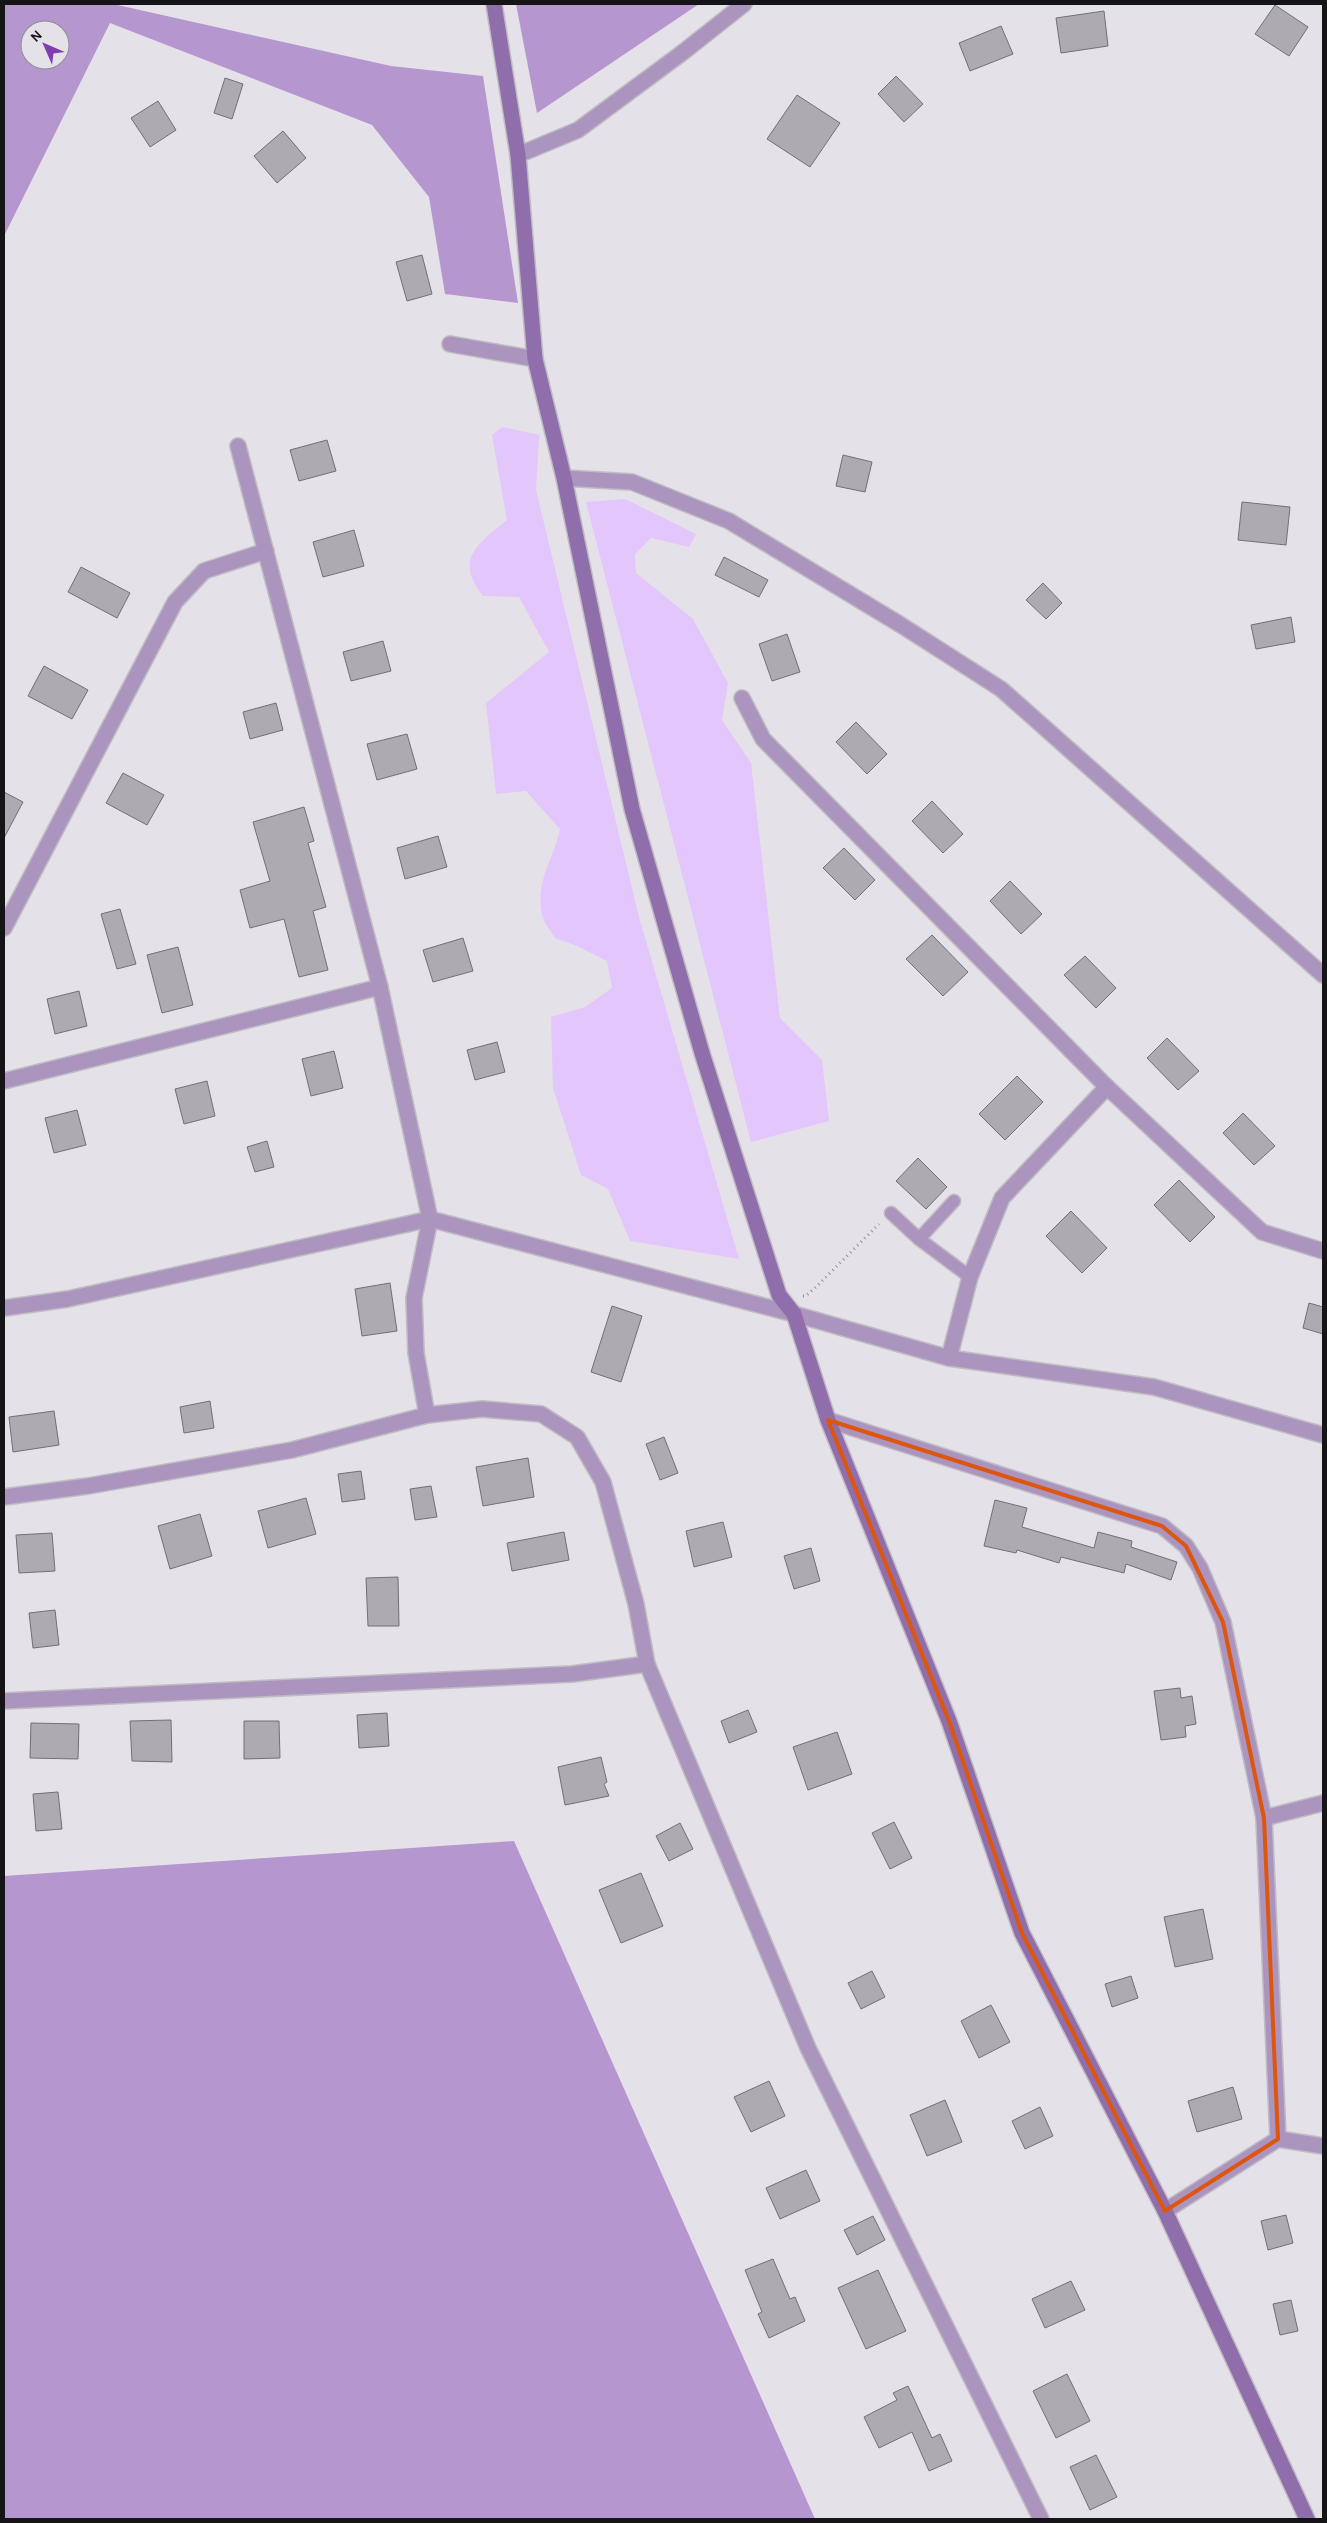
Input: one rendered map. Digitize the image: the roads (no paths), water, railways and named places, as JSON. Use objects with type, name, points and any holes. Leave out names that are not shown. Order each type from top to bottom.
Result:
[{"type":"street","points":[[494,4],[518,155],[535,360],[564,478],[632,809],[702,1053],[780,1295],[794,1314],[828,1420],[949,1721],[1022,1933],[1165,2211],[1307,2519]]},
{"type":"street","points":[[518,155],[578,130],[682,53],[744,4]]},
{"type":"street","points":[[450,344],[535,360]]},
{"type":"street","points":[[238,446],[380,987],[430,1219],[414,1298],[416,1353],[427,1415]]},
{"type":"street","points":[[564,478],[632,482],[729,521],[901,625],[1001,689],[1323,975]]},
{"type":"street","points":[[4,928],[175,602],[204,571],[266,551]]},
{"type":"street","points":[[742,698],[763,739],[1107,1087],[1262,1232],[1323,1251]]},
{"type":"street","points":[[4,1081],[380,987]]},
{"type":"street","points":[[949,1358],[970,1277],[1002,1198],[1107,1087]]},
{"type":"street","points":[[4,1308],[68,1299],[430,1219],[794,1314],[949,1358],[1154,1387],[1323,1435]]},
{"type":"street","points":[[4,1497],[88,1486],[292,1450],[427,1415],[482,1409],[541,1414],[577,1437],[603,1482],[636,1604],[647,1664],[808,2048],[1040,2519]]},
{"type":"street","points":[[828,1420],[1162,1526],[1186,1546],[1200,1568],[1223,1622],[1264,1818],[1278,2139]]},
{"type":"street","points":[[4,1701],[572,1674],[647,1664]]},
{"type":"street","points":[[1264,1818],[1323,1803]]},
{"type":"street","points":[[1165,2211],[1278,2139],[1323,2146]]},
{"type":"lane","points":[[919,1239],[954,1201]]},
{"type":"lane","points":[[890,1213],[919,1239],[970,1277]]}]
